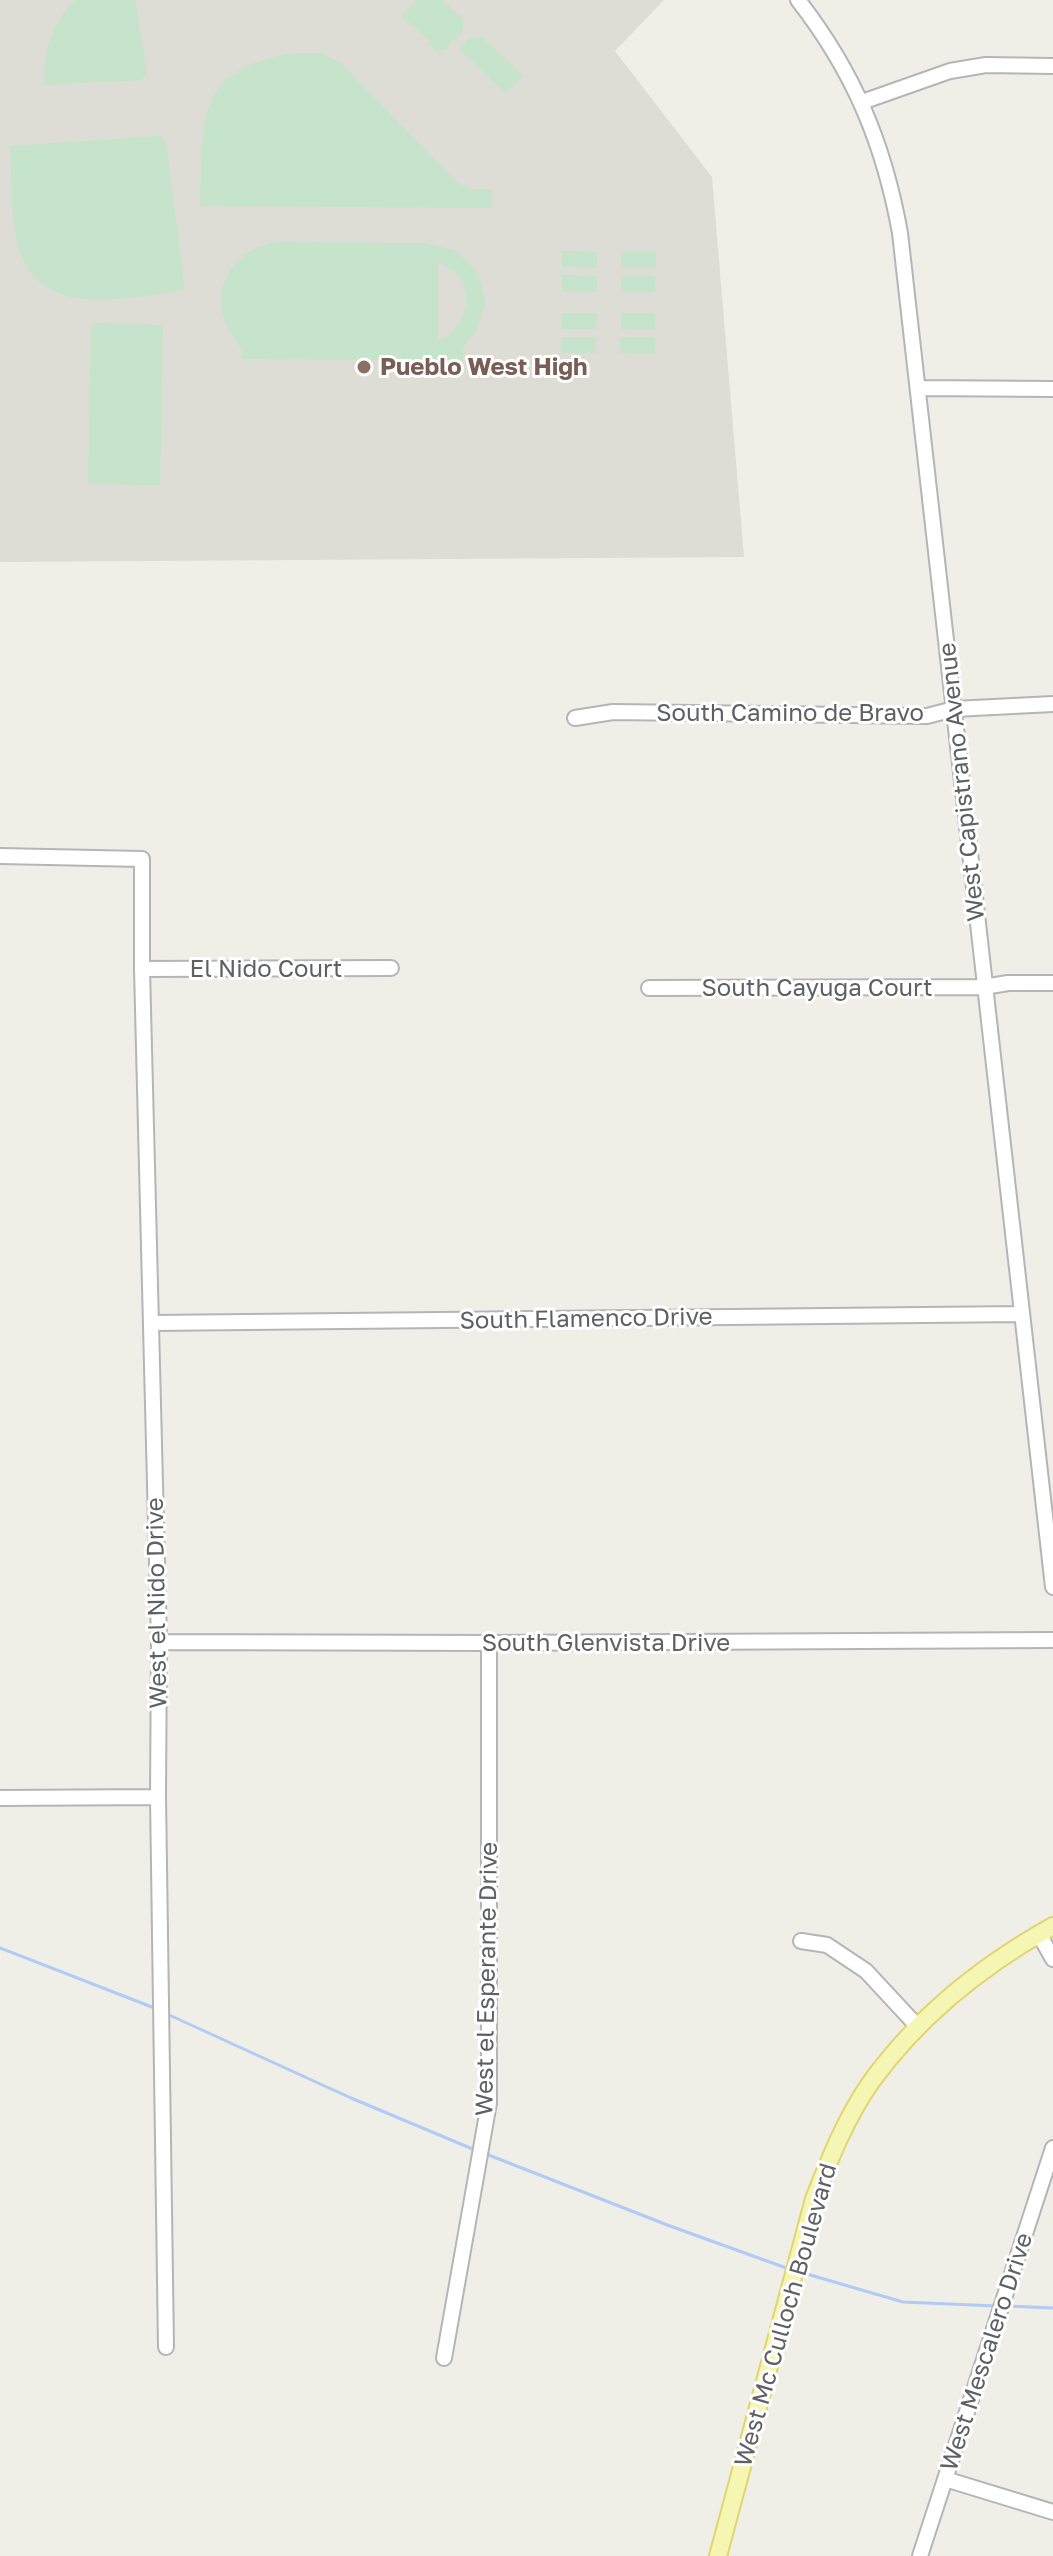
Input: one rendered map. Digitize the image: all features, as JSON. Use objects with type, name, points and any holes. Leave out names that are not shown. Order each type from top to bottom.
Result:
[{"type":"main road","name":"West Mc Culloch Boulevard","points":[[718,2556],[814,2199],[833,2150],[870,2084],[918,2027],[964,1984],[1046,1930]]},
{"type":"street","name":"West Capistrano Avenue","points":[[798,0],[824,34],[862,102],[894,199],[1005,1150],[1020,1314],[1049,1513],[1053,1587]]},
{"type":"street","points":[[862,102],[950,71],[986,65],[1053,66]]},
{"type":"street","points":[[918,388],[1053,389]]},
{"type":"street","name":"South Camino de Bravo","points":[[575,718],[613,712],[927,716],[954,709],[1053,704]]},
{"type":"street","name":"West el Nido Drive","points":[[0,856],[142,859],[159,1642],[158,1797],[166,2347]]},
{"type":"street","name":"El Nido Court","points":[[142,969],[391,968]]},
{"type":"street","name":"South Cayuga Court","points":[[649,988],[984,987],[1008,983],[1053,983]]},
{"type":"street","name":"South Flamenco Drive","points":[[152,1323],[1020,1314]]},
{"type":"street","name":"South Glenvista Drive","points":[[159,1642],[1053,1640]]},
{"type":"street","name":"West el Esperante Drive","points":[[444,2358],[489,2103],[489,1643]]},
{"type":"street","points":[[0,1798],[158,1797]]},
{"type":"street","points":[[1046,1930],[1053,1959]]},
{"type":"street","points":[[801,1941],[827,1945],[866,1971],[918,2027]]},
{"type":"street","name":"West Mescalero Drive","points":[[920,2556],[1053,2148]]},
{"type":"street","points":[[945,2479],[1053,2512]]},
{"type":"shaded area","name":"Pueblo West High","points":[[0,0],[664,0],[615,51],[712,177],[744,557],[0,562]]},
{"type":"green space","points":[[75,0],[135,0],[147,73],[142,80],[44,85],[50,39],[60,18]]},
{"type":"green space","points":[[417,0],[442,0],[463,19],[463,31],[451,40],[446,50],[441,50],[440,55],[428,43],[430,41],[401,16]]},
{"type":"green space","points":[[482,37],[523,76],[506,93],[459,49],[470,38]]},
{"type":"green space","points":[[293,53],[320,53],[342,64],[456,182],[471,189],[492,189],[492,208],[200,206],[205,125],[210,104],[220,87],[236,72],[260,61]]},
{"type":"green space","points":[[160,136],[166,142],[185,290],[138,297],[88,299],[65,295],[45,286],[29,270],[15,233],[10,146]]},
{"type":"green space","points":[[279,242],[426,243],[456,251],[480,278],[485,303],[477,330],[463,347],[463,361],[242,359],[240,347],[225,321],[221,306],[222,292],[225,279],[241,258],[265,245]],"holes":[[[438,263],[451,269],[465,289],[464,313],[450,334],[438,341]]]},
{"type":"green space","points":[[562,251],[597,252],[597,268],[562,267]]},
{"type":"green space","points":[[621,252],[656,252],[656,268],[621,268]]},
{"type":"green space","points":[[562,275],[597,276],[597,292],[562,292]]},
{"type":"green space","points":[[621,276],[655,276],[655,292],[621,292]]},
{"type":"green space","points":[[562,313],[597,313],[596,329],[562,329]]},
{"type":"green space","points":[[621,313],[655,313],[655,330],[621,329]]},
{"type":"green space","points":[[91,323],[163,325],[160,485],[88,484]]},
{"type":"green space","points":[[562,337],[596,337],[596,353],[561,353]]},
{"type":"green space","points":[[620,337],[655,337],[655,354],[620,353]]},
{"type":"waterway","points":[[0,1948],[157,2009]]},
{"type":"waterway","points":[[167,2014],[351,2098],[475,2150]]},
{"type":"waterway","points":[[486,2154],[789,2269]]},
{"type":"waterway","points":[[800,2272],[903,2302],[996,2306]]},
{"type":"waterway","points":[[1008,2306],[1053,2308]]},
{"type":"place","name":"Pueblo West High","points":[[364,367]]}]
